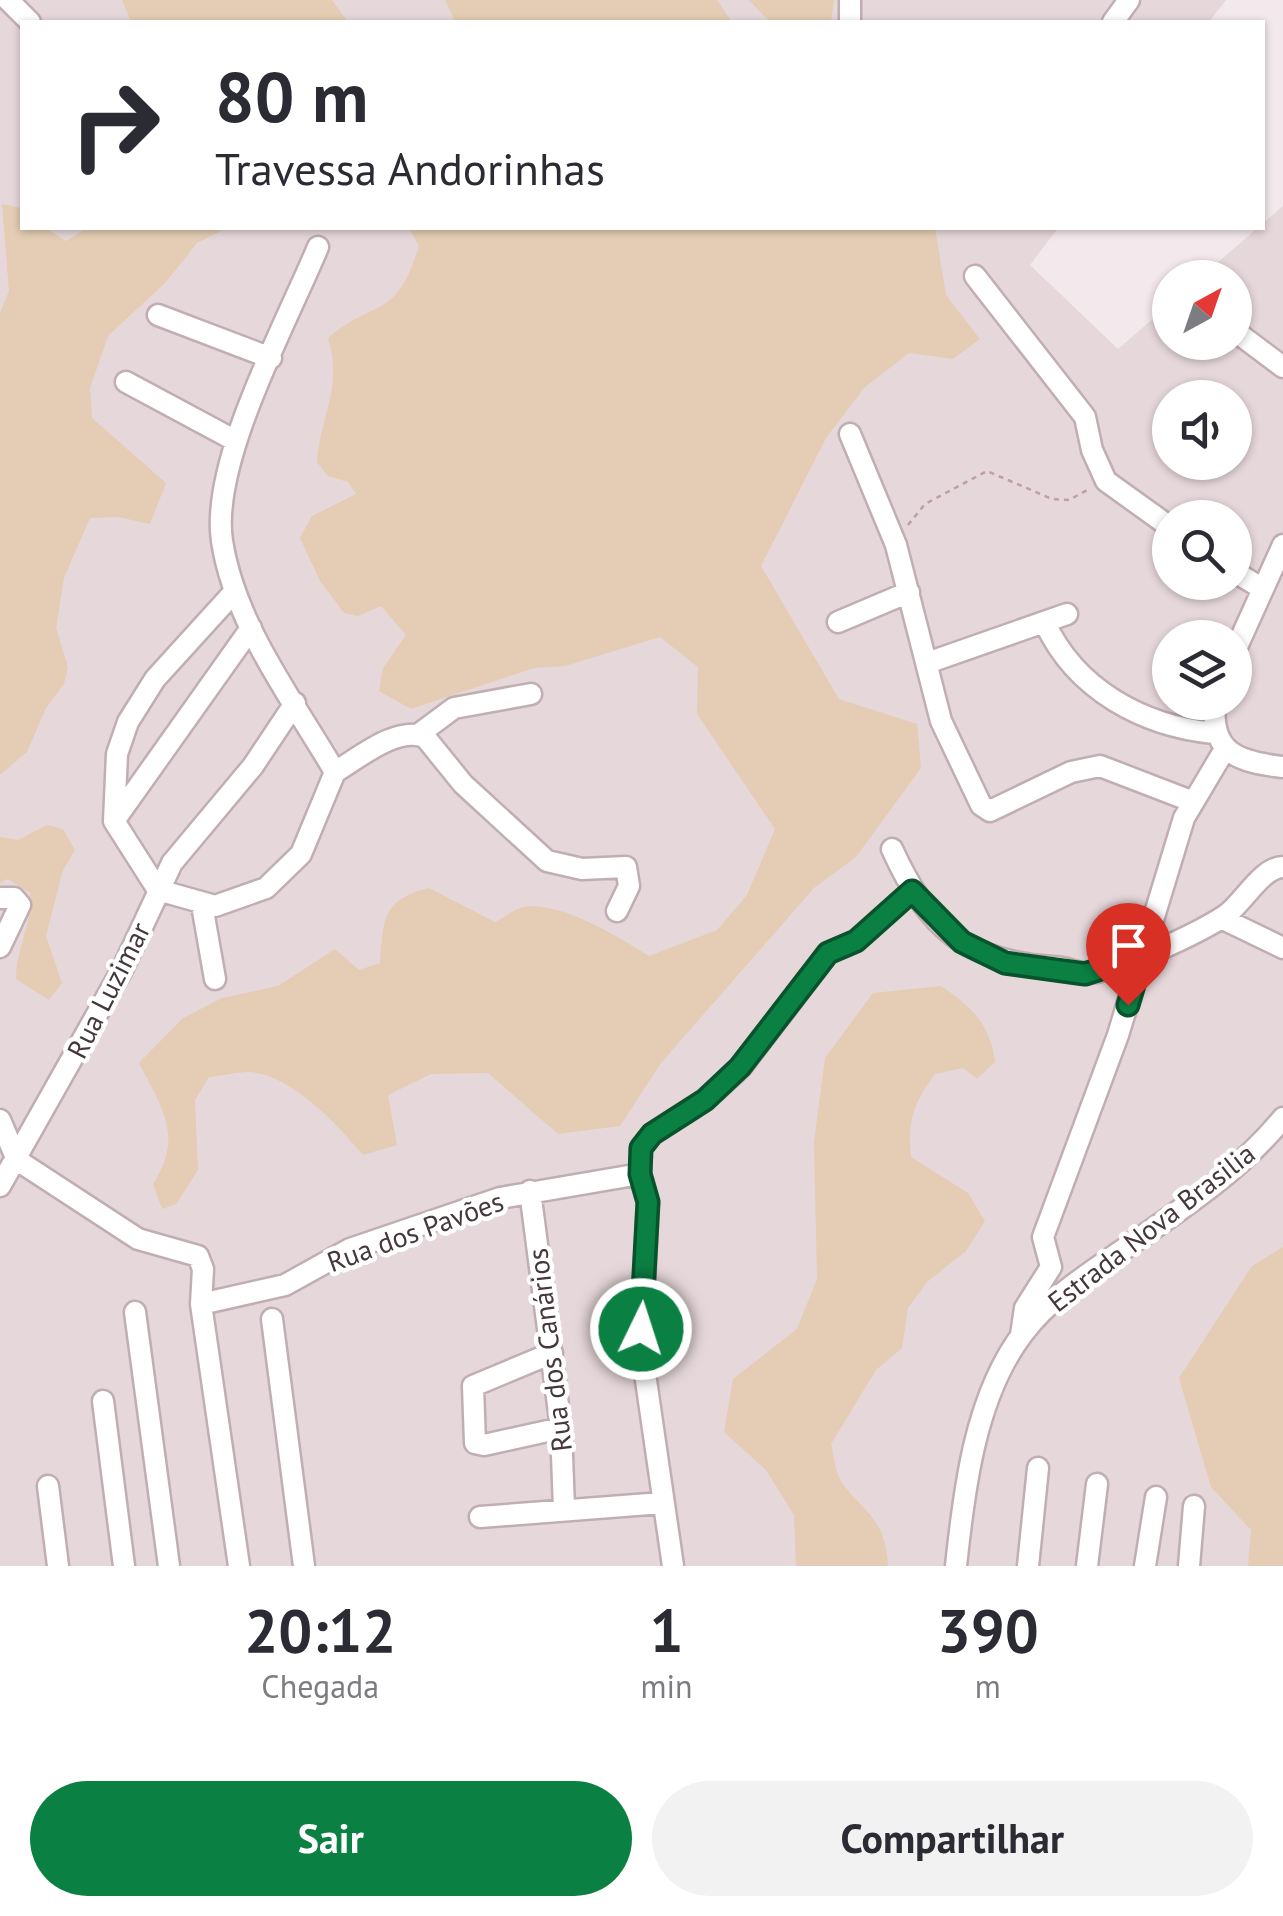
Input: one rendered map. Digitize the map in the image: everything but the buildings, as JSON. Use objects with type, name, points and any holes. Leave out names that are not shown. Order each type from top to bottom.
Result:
[{"type":"street","points":[[8,0],[28,20]]},
{"type":"street","points":[[318,247],[236,441],[220,512],[223,548],[235,591],[252,628],[335,772]]},
{"type":"street","points":[[975,276],[1084,417],[1106,481],[1152,514]]},
{"type":"street","points":[[158,315],[271,358]]},
{"type":"street","points":[[1252,343],[1283,367]]},
{"type":"street","points":[[126,382],[236,441]]},
{"type":"street","points":[[850,434],[896,545],[941,721],[962,773],[985,810],[996,809],[1070,772],[1100,766],[1191,801]]},
{"type":"street","points":[[1249,620],[1283,545]]},
{"type":"street","points":[[1252,582],[1263,589]]},
{"type":"street","points":[[114,821],[117,754],[128,722],[182,644],[235,591]]},
{"type":"street","points":[[838,622],[909,592]]},
{"type":"street","points":[[928,663],[1067,614]]},
{"type":"street","points":[[1045,623],[1074,669],[1103,694],[1162,724],[1220,741],[1253,762],[1283,768]]},
{"type":"street","points":[[114,821],[252,628]]},
{"type":"street","points":[[295,703],[253,766],[179,852],[158,890],[202,905],[238,902],[266,888],[295,864],[335,772],[384,743],[419,734],[454,708],[530,694]]},
{"type":"street","points":[[1022,1335],[1025,1308],[1051,1267],[1044,1238],[1143,955],[1191,801],[1220,741],[1217,720]]},
{"type":"street","points":[[419,734],[437,747],[463,784],[505,826],[547,861],[582,868],[626,867],[629,886],[617,911]]},
{"type":"street","name":"Rua Luzimar","points":[[0,1186],[115,982],[158,890],[114,821]]},
{"type":"street","points":[[892,849],[912,891],[962,942],[1005,963],[1085,974],[1143,955],[1221,918],[1270,871],[1283,867]]},
{"type":"street","points":[[672,1566],[641,1346],[648,1202],[640,1174],[641,1148],[652,1134],[705,1100],[740,1067],[828,953],[856,941],[912,891]]},
{"type":"street","points":[[0,898],[14,898],[20,906],[0,947]]},
{"type":"street","points":[[202,905],[215,979]]},
{"type":"street","points":[[1221,918],[1283,948]]},
{"type":"street","name":"Estrada Nova Brasilia","points":[[956,1566],[978,1437],[999,1376],[1022,1335],[1061,1294],[1231,1171],[1283,1118]]},
{"type":"street","points":[[0,1120],[16,1160],[138,1239],[194,1252],[202,1263],[200,1306],[239,1566]]},
{"type":"street","name":"Rua dos Pavões","points":[[200,1306],[285,1285],[350,1249],[530,1191],[586,1186],[640,1174]]},
{"type":"street","name":"Rua dos Canários","points":[[530,1191],[561,1428],[564,1509]]},
{"type":"street","points":[[135,1312],[169,1566]]},
{"type":"street","points":[[272,1320],[304,1566]]},
{"type":"street","points":[[552,1353],[472,1386],[472,1436],[475,1444],[484,1445],[561,1428]]},
{"type":"street","points":[[104,1400],[124,1566]]},
{"type":"street","points":[[1028,1566],[1038,1468]]},
{"type":"street","points":[[1088,1566],[1097,1484]]},
{"type":"street","points":[[48,1486],[58,1566]]},
{"type":"street","points":[[1145,1566],[1156,1497]]},
{"type":"street","points":[[480,1517],[662,1503]]},
{"type":"street","points":[[1189,1566],[1194,1506]]},
{"type":"path","points":[[896,545],[924,504],[986,472],[995,471],[1014,486],[1052,499],[1070,500],[1106,481]]},
{"type":"shaded area","points":[[0,0],[1226,0],[1211,20],[20,20],[20,230],[1056,230],[1030,265],[1118,349],[1152,320],[1152,360],[1252,360],[1252,260],[1221,260],[1255,230],[1265,230],[1265,222],[1283,206],[1283,1566],[0,1566]]},
{"type":"shaded area","points":[[122,0],[332,0],[347,20],[130,20]]},
{"type":"shaded area","points":[[445,0],[717,0],[731,20],[454,20]]},
{"type":"shaded area","points":[[749,0],[834,0],[831,20],[768,20]]},
{"type":"shaded area","points":[[2,204],[20,208],[20,230],[49,230],[66,241],[84,230],[223,230],[197,243],[166,282],[108,336],[90,388],[92,418],[166,483],[150,524],[118,517],[90,518],[64,578],[56,628],[68,667],[64,684],[46,708],[27,752],[0,775],[0,313],[9,291]]},
{"type":"shaded area","points":[[410,230],[935,230],[946,295],[980,339],[953,359],[909,353],[865,387],[826,438],[761,566],[839,699],[917,724],[921,768],[856,857],[814,888],[661,1063],[620,1126],[558,1134],[488,1073],[431,1074],[388,1095],[397,1145],[363,1155],[327,1116],[281,1082],[249,1072],[209,1077],[195,1100],[198,1170],[176,1204],[162,1209],[153,1184],[167,1152],[166,1123],[139,1063],[183,1018],[222,998],[278,986],[335,949],[359,970],[380,963],[385,924],[393,906],[429,888],[495,922],[523,907],[554,909],[589,922],[649,956],[717,930],[747,895],[775,829],[697,714],[698,667],[660,637],[565,666],[534,668],[411,709],[379,691],[383,668],[406,635],[381,606],[358,616],[344,613],[320,581],[300,538],[312,516],[356,494],[348,482],[328,476],[317,462],[332,386],[328,338],[393,297],[402,286],[419,246]]},
{"type":"shaded area","points":[[47,825],[63,829],[75,850],[63,870],[46,936],[62,983],[49,1000],[16,979],[30,893],[8,879],[0,883],[0,837],[18,840]]},
{"type":"shaded area","points":[[941,986],[978,1018],[989,1037],[995,1062],[977,1079],[963,1068],[935,1074],[914,1113],[911,1157],[968,1193],[985,1221],[966,1251],[927,1282],[908,1308],[902,1348],[876,1370],[831,1444],[840,1479],[873,1518],[883,1537],[888,1566],[796,1566],[794,1515],[766,1470],[724,1432],[733,1379],[797,1329],[817,1279],[814,1142],[825,1058],[873,993]]},
{"type":"shaded area","points":[[1283,1247],[1283,1566],[1248,1566],[1251,1530],[1211,1487],[1179,1378],[1252,1266]]},
{"type":"route","points":[[641,1329],[648,1202],[640,1174],[641,1148],[652,1134],[705,1100],[740,1067],[828,953],[856,941],[912,891],[962,942],[990,959],[1029,967],[1062,967],[1085,974],[1143,955],[1128,1005]]}]
